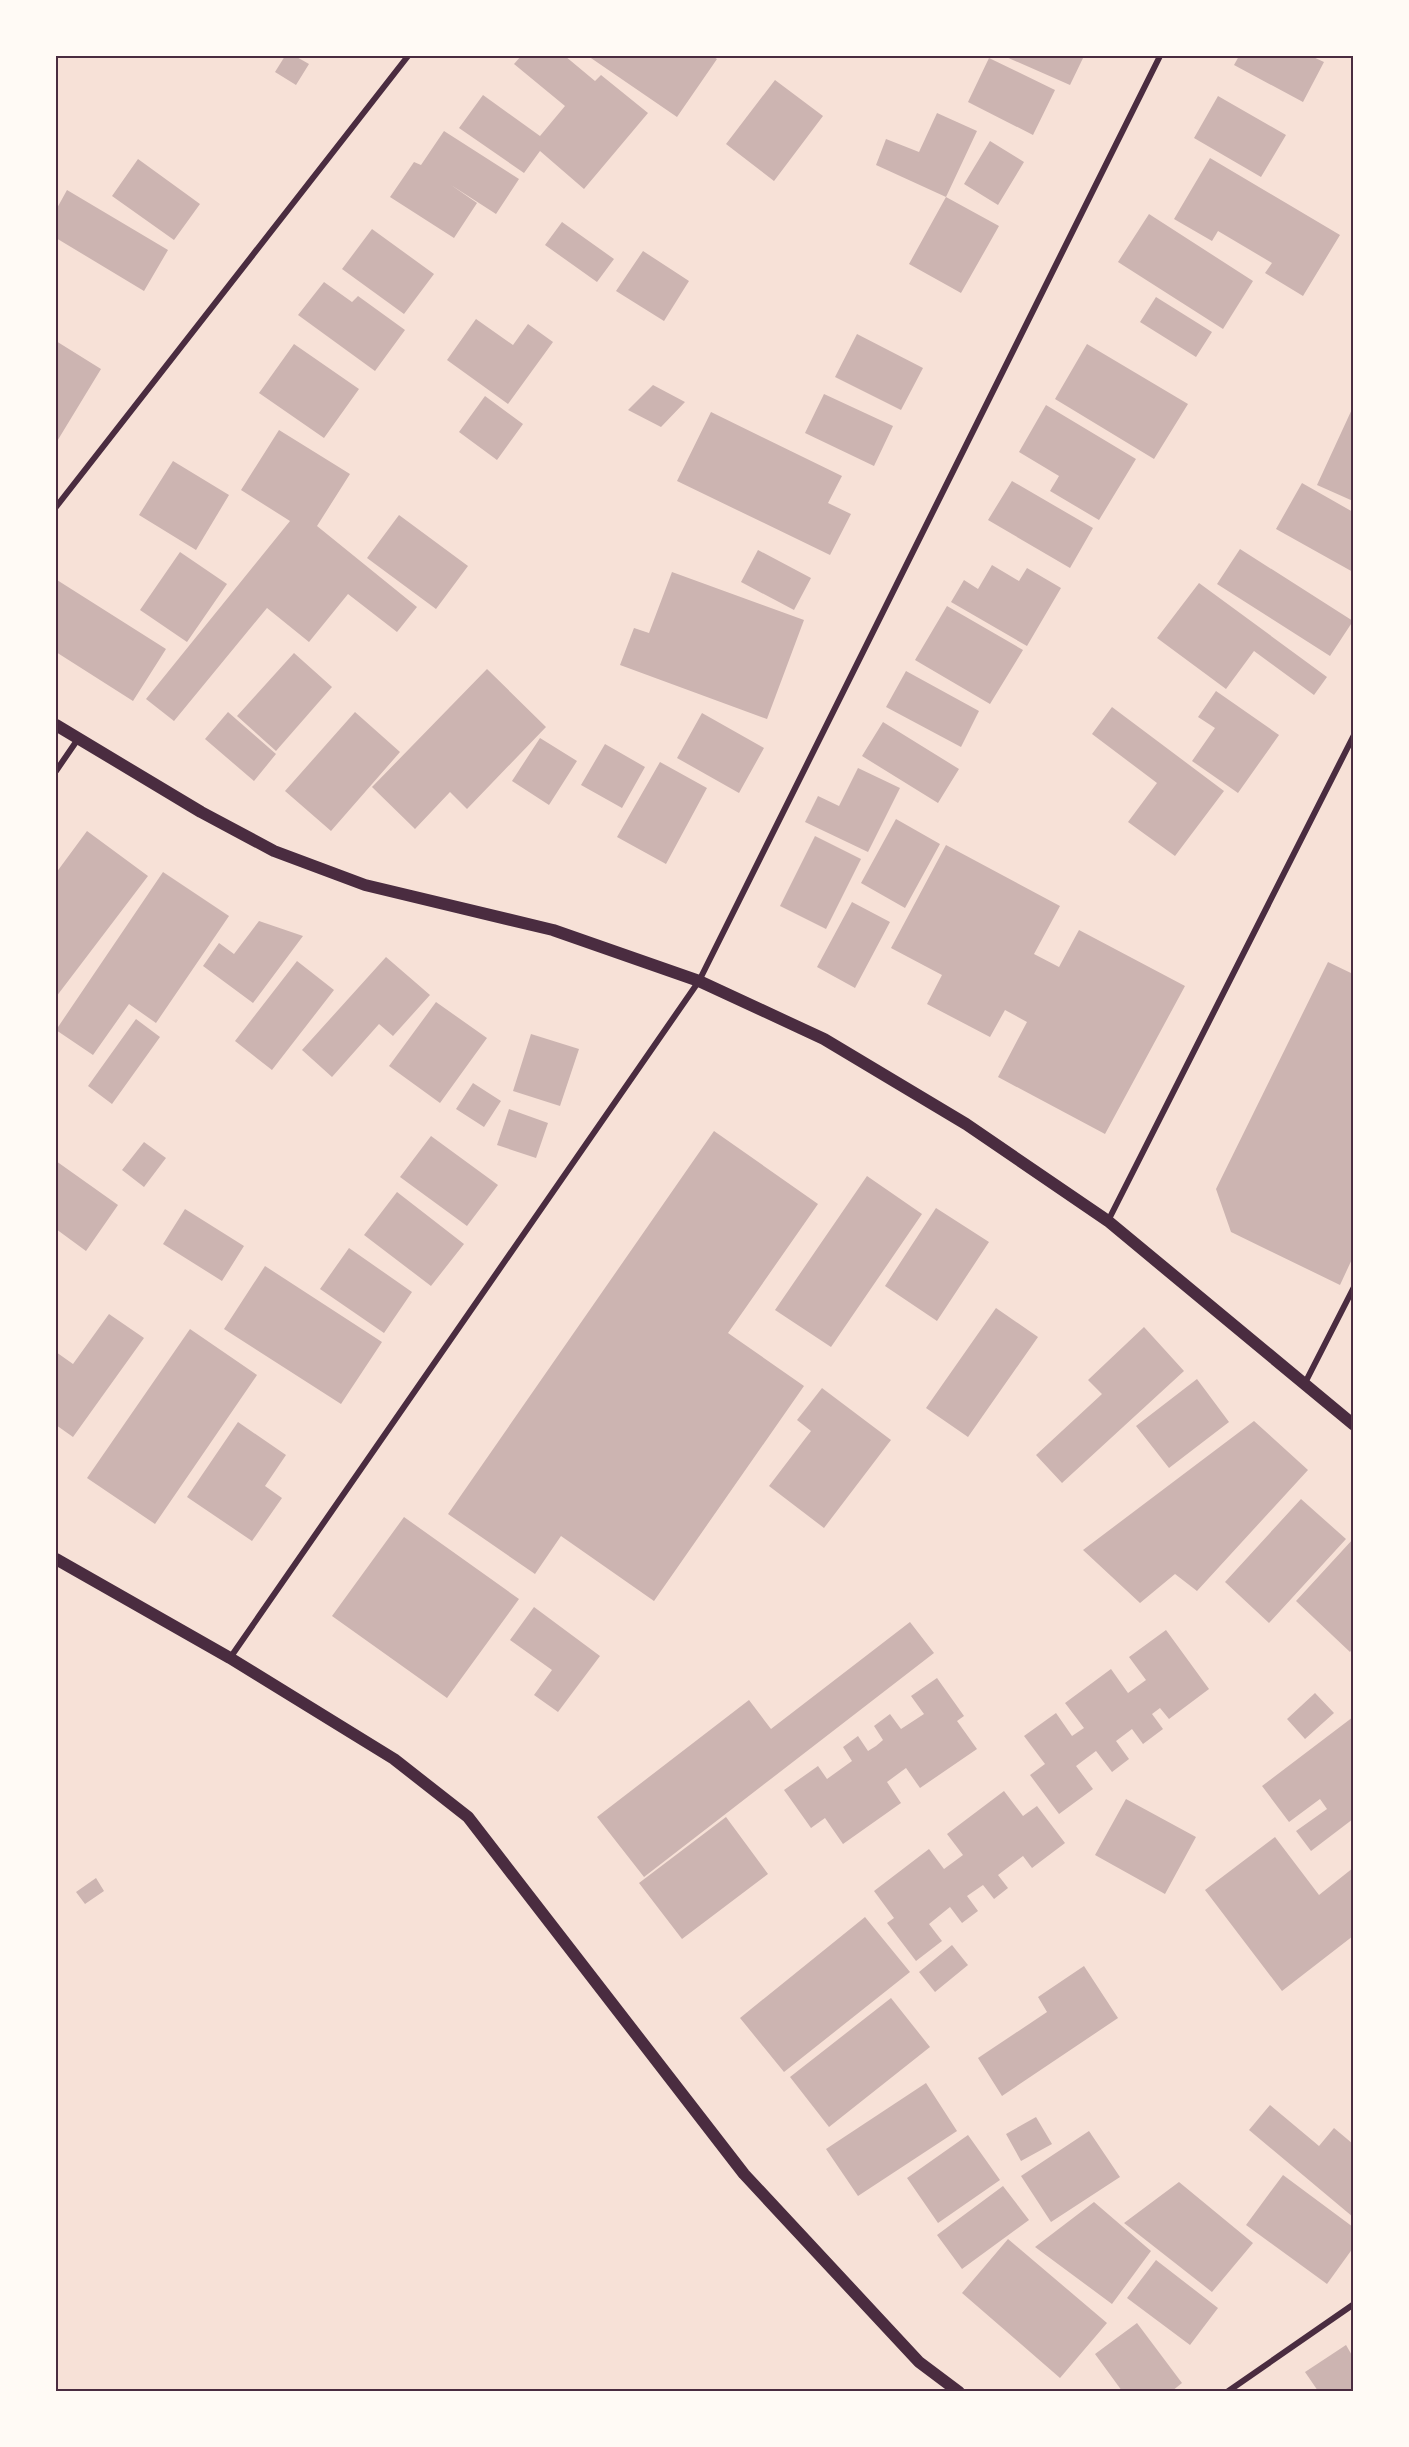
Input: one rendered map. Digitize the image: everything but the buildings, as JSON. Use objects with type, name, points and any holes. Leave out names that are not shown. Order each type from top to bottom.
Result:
[{"type":"main road","points":[[56,725],[201,812],[274,851],[365,885],[553,930],[699,981],[824,1039],[966,1124],[1108,1221],[1353,1425]]},
{"type":"main road","points":[[56,1559],[230,1658],[394,1759],[468,1817],[744,2174],[919,2362],[959,2391]]},
{"type":"street","points":[[56,507],[408,56]]},
{"type":"street","points":[[230,1658],[699,981],[1160,56]]},
{"type":"street","points":[[1108,1221],[1353,735]]},
{"type":"street","points":[[56,771],[78,739]]},
{"type":"street","points":[[1305,1383],[1353,1287]]},
{"type":"street","points":[[1227,2391],[1353,2304]]}]
